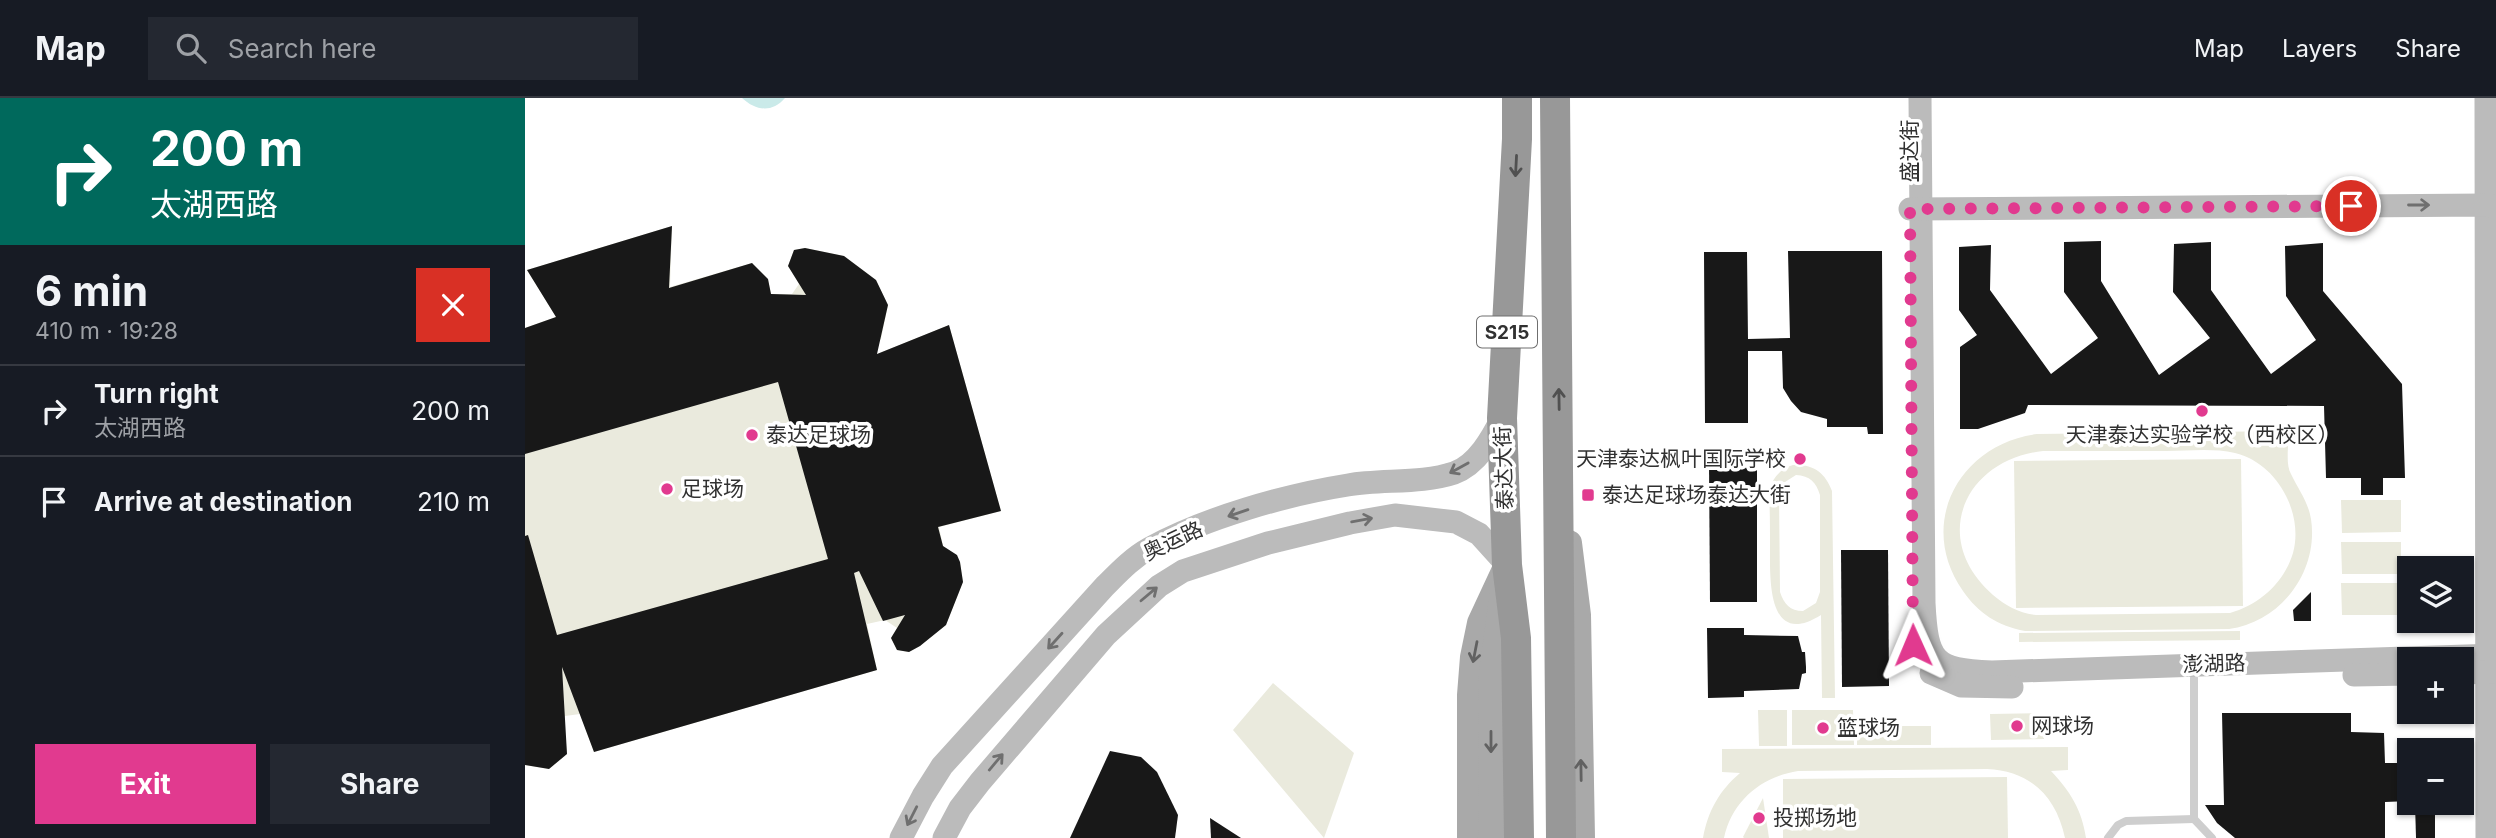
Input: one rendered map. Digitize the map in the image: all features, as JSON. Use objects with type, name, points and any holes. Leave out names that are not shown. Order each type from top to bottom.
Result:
[{"type":"highway","name":"泰达大街","points":[[1517,98],[1502,418],[1507,565],[1516,638],[1519,838]]},
{"type":"highway","points":[[1555,98],[1561,838]]},
{"type":"main road","points":[[1560,467],[1578,615],[1582,838]]},
{"type":"main road","points":[[1491,838],[1492,673],[1507,565]]},
{"type":"main road","points":[[1470,838],[1470,695],[1473,657],[1481,624],[1507,565]]},
{"type":"street","name":"盛达街","points":[[1910,98],[1924,603],[1928,661]]},
{"type":"street","name":"盛达街","points":[[1915,209],[1920,98]]},
{"type":"street","points":[[2486,98],[2491,206],[2485,665],[2487,838]]},
{"type":"street","points":[[1915,209],[2491,206]]},
{"type":"street","name":"奥运路","points":[[901,838],[923,796],[942,766],[959,746],[1105,586],[1125,566],[1148,549],[1216,521],[1282,500],[1349,485],[1456,473],[1490,442],[1502,418]]},
{"type":"street","name":"奥运路","points":[[944,838],[960,808],[980,782],[1106,635],[1159,586],[1183,571],[1269,543],[1395,514],[1456,522],[1479,534],[1507,565]]},
{"type":"street","name":"澎湖路","points":[[2397,674],[2194,678],[1977,688],[1947,682],[1931,674],[1928,661],[1959,670],[1992,672],[2485,665]]},
{"type":"lane","points":[[2194,678],[2194,819],[2212,838]]},
{"type":"lane","points":[[2108,838],[2118,825],[2126,821],[2194,819]]},
{"type":"shaded area","name":"泰达足球场","points":[[672,226],[670,287],[752,263],[768,279],[771,294],[792,294],[799,284],[788,266],[794,250],[805,248],[844,256],[876,280],[888,305],[881,339],[860,349],[865,359],[949,325],[1001,511],[939,527],[943,546],[960,562],[963,582],[946,625],[909,652],[897,650],[891,638],[897,628],[885,620],[867,624],[877,670],[594,752],[580,714],[565,716],[559,724],[565,733],[567,754],[549,769],[525,765],[525,328],[556,317],[527,270]]},
{"type":"shaded area","points":[[2289,431],[2289,470],[2311,519],[2309,557],[2302,575],[2280,605],[2248,624],[2229,629],[2025,631],[1997,622],[1969,599],[1949,565],[1944,540],[1945,515],[1953,491],[1967,470],[1986,453],[2009,441],[2037,434]],"holes":[[[2209,450],[2227,451],[2250,459],[2275,478],[2291,506],[2295,538],[2289,564],[2269,591],[2251,604],[2230,613],[2036,615],[2013,608],[1993,595],[1974,573],[1963,550],[1960,527],[1964,505],[1976,486],[1993,469],[2016,457],[2043,451]]]},
{"type":"shaded area","points":[[2241,459],[2243,606],[2016,608],[2014,461]]},
{"type":"shaded area","points":[[1800,465],[1817,470],[1832,491],[1835,698],[1822,698],[1821,615],[1803,623],[1790,623],[1781,617],[1772,592],[1769,492],[1777,475],[1788,467]],"holes":[[[1796,475],[1812,480],[1820,495],[1820,592],[1816,603],[1803,611],[1788,606],[1780,592],[1779,493],[1785,482]]]},
{"type":"shaded area","points":[[2341,500],[2401,500],[2401,532],[2342,533]]},
{"type":"shaded area","points":[[2341,542],[2401,542],[2401,556],[2397,556],[2397,574],[2342,574]]},
{"type":"shaded area","points":[[2341,583],[2397,583],[2397,615],[2342,615]]},
{"type":"shaded area","points":[[2240,631],[2240,640],[2019,642],[2019,633]]},
{"type":"shaded area","points":[[1273,683],[1354,753],[1324,838],[1233,730]]},
{"type":"shaded area","name":"篮球场","points":[[1758,710],[1787,710],[1787,746],[1759,746]]},
{"type":"shaded area","name":"篮球场","points":[[1792,710],[1853,710],[1854,745],[1792,745]]},
{"type":"shaded area","name":"网球场","points":[[2044,713],[2044,739],[1991,740],[1990,714]]},
{"type":"shaded area","points":[[1857,726],[1931,726],[1931,745],[1857,745]]},
{"type":"shaded area","points":[[2068,747],[2068,770],[2051,771],[2074,801],[2086,838],[2065,838],[2055,810],[2039,788],[2016,775],[1987,769],[1798,771],[1785,774],[1760,785],[1741,802],[1724,838],[1703,838],[1715,802],[1740,773],[1722,772],[1722,749]]},
{"type":"shaded area","points":[[2007,777],[2008,838],[1783,838],[1783,779]]},
{"type":"shaded area","name":"投掷场地","points":[[1763,798],[1769,838],[1744,838],[1743,837]]},
{"type":"water","points":[[742,98],[785,98],[775,106],[758,108]]},
{"type":"building","name":"泰达足球场","points":[[672,226],[669,288],[752,263],[768,279],[771,294],[806,295],[788,266],[794,250],[805,248],[844,256],[876,280],[888,305],[877,354],[949,325],[1001,511],[938,527],[943,546],[957,555],[963,582],[946,625],[909,652],[897,650],[891,638],[905,615],[883,621],[859,571],[854,573],[877,670],[594,752],[562,667],[567,754],[549,769],[525,765],[525,536],[528,535],[557,635],[828,559],[778,382],[525,454],[525,328],[556,317],[527,270]]},
{"type":"building","points":[[2101,241],[2101,281],[2159,375],[2210,338],[2173,292],[2174,244],[2211,242],[2211,290],[2271,374],[2316,340],[2286,296],[2285,246],[2323,243],[2323,291],[2402,384],[2405,478],[2383,478],[2383,495],[2361,495],[2361,478],[2326,478],[2324,406],[2028,405],[2025,413],[1978,429],[1960,429],[1960,347],[1977,335],[1959,310],[1959,247],[1991,245],[1990,290],[2051,374],[2098,338],[2064,292],[2064,242]]},
{"type":"building","points":[[1788,251],[1882,251],[1883,434],[1868,434],[1867,427],[1827,427],[1827,419],[1801,412],[1783,388],[1782,351],[1748,351],[1748,423],[1705,423],[1704,252],[1747,252],[1748,339],[1790,338]]},
{"type":"building","points":[[1709,461],[1757,461],[1757,602],[1710,602]]},
{"type":"building","points":[[1841,550],[1888,550],[1889,686],[1842,687]]},
{"type":"building","points":[[2311,592],[2311,621],[2294,621],[2293,610]]},
{"type":"building","points":[[1707,628],[1744,628],[1744,635],[1798,636],[1802,652],[1805,652],[1806,667],[1799,689],[1744,691],[1744,697],[1708,698]]},
{"type":"building","points":[[2222,713],[2351,713],[2351,732],[2384,733],[2385,763],[2397,763],[2397,802],[2385,802],[2385,838],[2235,838],[2217,823],[2205,805],[2224,805]]},
{"type":"building","points":[[1110,751],[1141,757],[1157,772],[1178,815],[1175,838],[1070,838]]},
{"type":"building","points":[[2415,815],[2435,815],[2435,838],[2416,838]]},
{"type":"building","points":[[1210,818],[1241,838],[1211,838]]},
{"type":"place","name":"天津泰达实验学校（西校区）","points":[[2202,411]]},
{"type":"place","name":"泰达足球场","points":[[752,435]]},
{"type":"place","name":"天津泰达枫叶国际学校","points":[[1800,459]]},
{"type":"place","name":"足球场","points":[[667,489]]},
{"type":"place","name":"泰达足球场泰达大街","points":[[1588,495]]},
{"type":"place","name":"网球场","points":[[2017,726]]},
{"type":"place","name":"篮球场","points":[[1823,728]]},
{"type":"place","name":"投掷场地","points":[[1759,818]]},
{"type":"route","points":[[1913,645],[1910,209],[2351,206]]}]
